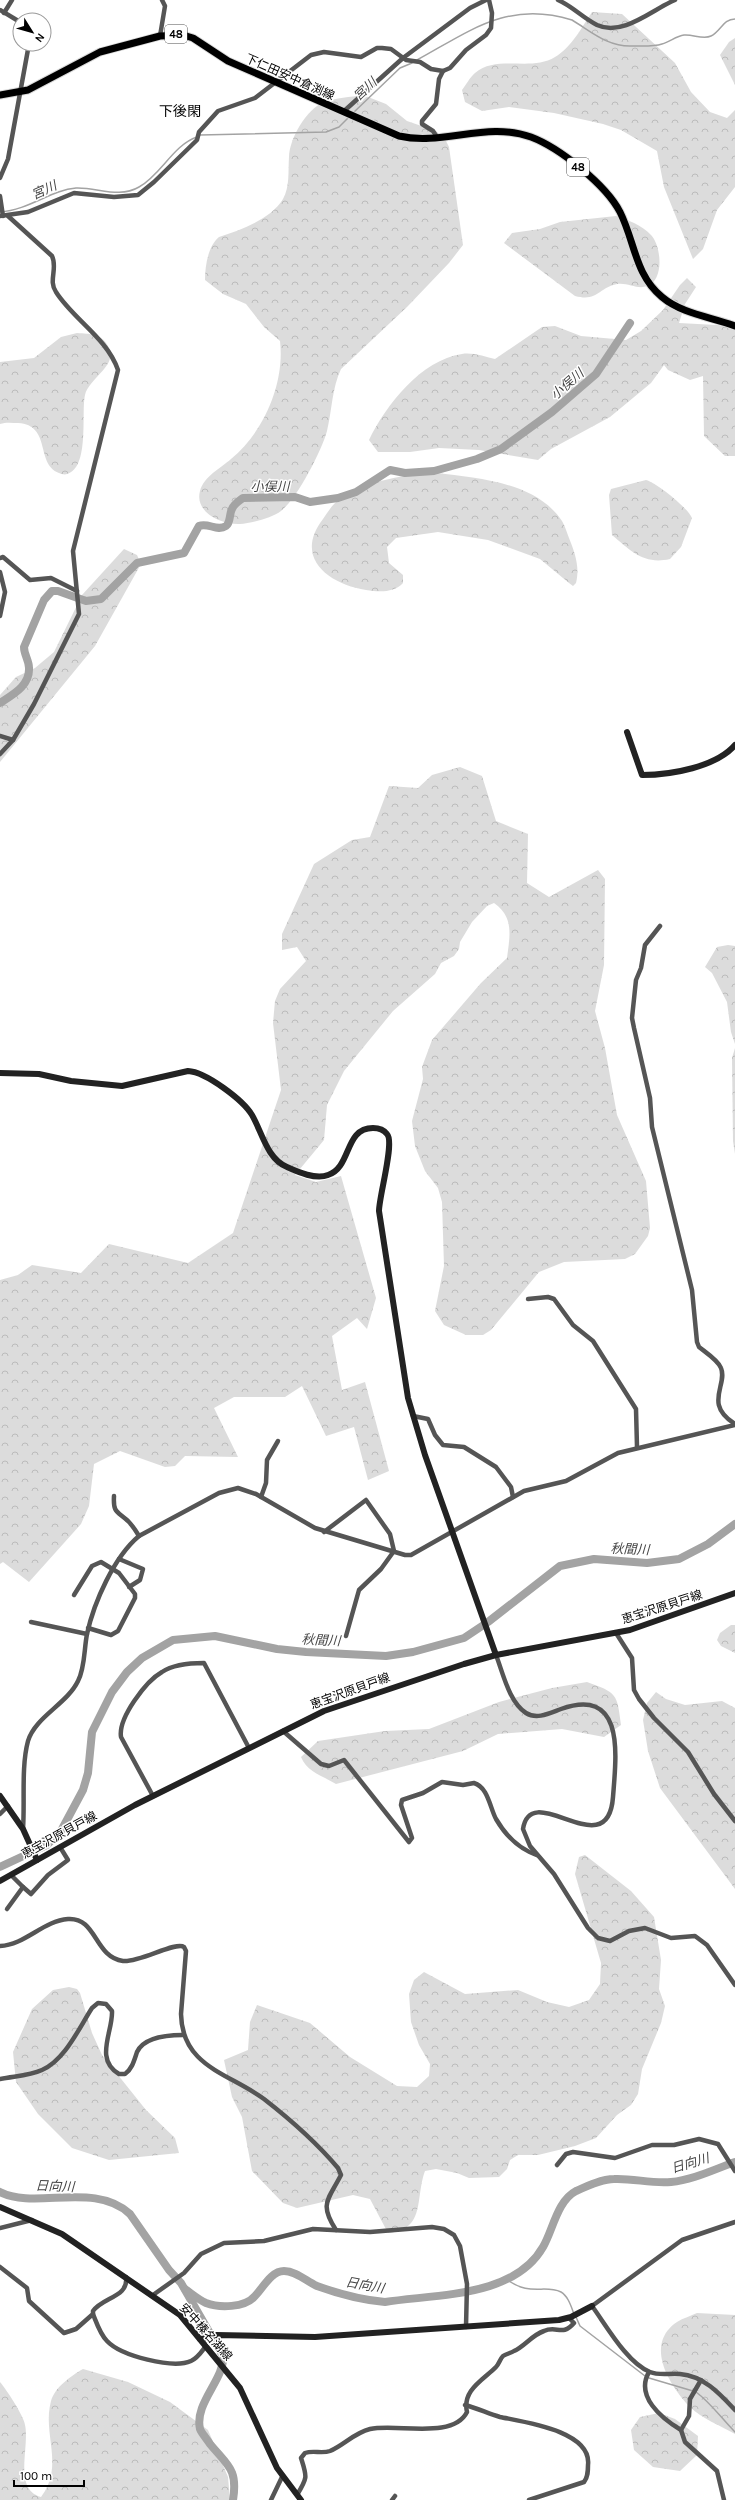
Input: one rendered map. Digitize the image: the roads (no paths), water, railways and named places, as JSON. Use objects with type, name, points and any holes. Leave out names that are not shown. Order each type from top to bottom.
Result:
[{"type":"main road","name":"下仁田安中倉渕線","points":[[0,95],[20,93],[60,74],[100,52],[160,36],[174,34],[193,38],[228,61],[354,118],[408,138],[426,139],[486,131],[504,132],[530,137],[548,145],[601,187],[614,202],[624,222],[642,273],[657,293],[678,307],[735,326]]},
{"type":"street","points":[[12,0],[2,12],[12,18]]},
{"type":"street","points":[[160,36],[165,6],[162,0]]},
{"type":"street","points":[[558,0],[597,25],[606,27],[628,24],[675,0]]},
{"type":"street","points":[[4,216],[28,212],[74,193],[114,197],[138,195],[154,182],[197,139],[199,132],[218,111],[247,102],[311,55],[324,52],[361,57],[377,48],[382,48],[391,50],[404,59],[420,62],[431,69],[443,71],[450,68],[466,50],[486,36],[493,21],[488,1],[470,8],[404,59],[345,113]]},
{"type":"street","points":[[0,178],[8,159],[28,52]]},
{"type":"street","points":[[437,137],[421,123],[436,104],[439,79],[443,71]]},
{"type":"street","points":[[0,196],[4,216],[52,256],[55,262],[52,280],[55,292],[98,340],[118,370],[75,536],[73,560],[79,614],[13,740],[0,754]]},
{"type":"street","points":[[0,558],[3,557],[13,564],[30,580],[51,578],[77,592]]},
{"type":"street","points":[[0,572],[5,592],[0,616]]},
{"type":"street","points":[[627,732],[642,775],[656,775],[711,763],[722,757],[735,745]]},
{"type":"street","points":[[0,736],[13,740]]},
{"type":"street","points":[[660,926],[645,945],[641,968],[636,980],[632,1018],[650,1098],[652,1127],[692,1290],[697,1342],[699,1347],[720,1365],[722,1370],[716,1397],[726,1417],[735,1424]]},
{"type":"street","points":[[0,1074],[39,1074],[71,1081],[122,1086],[188,1072],[200,1073],[238,1099],[249,1111],[273,1155],[282,1165],[314,1176],[326,1176],[336,1170],[341,1164],[354,1137],[362,1130],[378,1128],[388,1134],[391,1141],[390,1151],[380,1191],[379,1211],[405,1379],[413,1416],[452,1532],[496,1655],[511,1694],[527,1714],[537,1717],[566,1707],[589,1705],[602,1712],[614,1727],[614,1785],[610,1813],[600,1824],[591,1826],[551,1813],[531,1814],[524,1824],[524,1837],[569,1896],[588,1928],[598,1938],[610,1941],[629,1931],[645,1928],[671,1938],[695,1936],[707,1944],[735,1984]]},
{"type":"street","points":[[528,1299],[541,1297],[554,1299],[573,1325],[593,1341],[636,1409],[637,1447]]},
{"type":"street","points":[[413,1416],[428,1419],[435,1435],[443,1445],[464,1447],[496,1467],[511,1486],[513,1497]]},
{"type":"street","points":[[23,1829],[28,1743],[35,1728],[71,1692],[79,1681],[88,1628],[94,1607],[119,1559],[130,1544],[139,1536],[230,1489],[248,1490],[290,1515],[324,1532],[411,1555],[524,1491],[562,1482],[618,1453],[637,1447],[652,1446],[735,1424]]},
{"type":"street","points":[[261,1497],[266,1483],[267,1460],[278,1441]]},
{"type":"street","points":[[114,1496],[113,1505],[117,1513],[127,1520],[139,1536]]},
{"type":"street","points":[[324,1532],[366,1500],[390,1534],[394,1551],[381,1569],[359,1590],[346,1636]]},
{"type":"street","points":[[119,1559],[143,1569],[140,1580],[129,1587]]},
{"type":"street","points":[[74,1595],[96,1563],[101,1562],[119,1573],[135,1598],[118,1631],[111,1635],[88,1628]]},
{"type":"street","name":"恵宝沢原貝戸線","points":[[0,1881],[36,1858],[60,1847],[153,1796],[324,1711],[496,1655],[616,1633],[735,1593]]},
{"type":"street","points":[[32,1622],[87,1634]]},
{"type":"street","points":[[616,1633],[632,1658],[634,1690],[639,1699],[654,1718],[688,1752],[714,1794],[735,1821]]},
{"type":"street","points":[[153,1796],[121,1737],[120,1729],[127,1712],[162,1671],[183,1664],[204,1663],[248,1748]]},
{"type":"street","points":[[283,1731],[321,1764],[329,1766],[342,1760],[346,1761],[409,1842],[412,1838],[401,1805],[402,1800],[423,1793],[442,1782],[457,1785],[474,1783],[482,1788],[496,1818],[509,1837],[524,1850],[537,1855]]},
{"type":"street","points":[[0,1796],[23,1829],[26,1839],[36,1858]]},
{"type":"street","points":[[0,1814],[8,1806]]},
{"type":"street","points":[[11,1875],[31,1894],[48,1875],[68,1860],[60,1847]]},
{"type":"street","points":[[7,1909],[23,1887]]},
{"type":"street","points":[[0,1946],[13,1943],[45,1926],[68,1919],[85,1922],[105,1952],[123,1961],[148,1957],[175,1945],[181,1945],[186,1951],[181,2014],[183,2035],[191,2050],[202,2060],[277,2109],[311,2139],[338,2168],[341,2175],[326,2201],[325,2208],[328,2218],[336,2230]]},
{"type":"street","points":[[0,2079],[35,2073],[48,2066],[60,2055],[92,2008],[98,2003],[106,2004],[112,2011],[105,2055],[109,2065],[119,2074],[125,2074],[130,2070],[138,2051],[145,2044],[170,2035],[183,2035]]},
{"type":"street","points":[[557,2166],[563,2157],[570,2153],[615,2158],[629,2155],[647,2146],[674,2145],[699,2139],[718,2144],[735,2171]]},
{"type":"street","name":"安中榛名湖線","points":[[0,2207],[62,2234],[153,2295],[180,2315],[219,2361],[247,2401],[269,2453],[282,2476],[302,2500]]},
{"type":"street","points":[[0,2228],[32,2220]]},
{"type":"street","points":[[200,2339],[209,2335],[314,2337],[466,2327],[572,2317],[592,2306],[682,2240],[735,2222]]},
{"type":"street","points":[[153,2295],[184,2273],[201,2254],[224,2243],[264,2241],[307,2230],[388,2231],[424,2226],[444,2229],[458,2240],[467,2284],[468,2305],[466,2327]]},
{"type":"street","points":[[0,2267],[27,2288],[29,2301],[63,2332],[76,2329],[93,2314],[93,2311],[99,2304],[122,2291],[127,2282],[126,2277]]},
{"type":"street","points":[[592,2306],[627,2353],[649,2372],[661,2375],[685,2375],[701,2380],[710,2385],[735,2410]]},
{"type":"street","points":[[93,2314],[100,2331],[108,2342],[136,2357],[182,2363],[193,2360],[206,2346]]},
{"type":"street","points":[[297,2494],[306,2479],[306,2469],[301,2458],[305,2453],[329,2451],[358,2434],[380,2427],[432,2428],[453,2425],[465,2415],[465,2405],[472,2389],[482,2377],[496,2367],[504,2356],[515,2351],[546,2330],[565,2331],[569,2329],[574,2323],[572,2317]]},
{"type":"street","points":[[649,2372],[644,2383],[645,2395],[661,2414],[681,2430],[685,2442],[717,2471],[724,2500]]},
{"type":"street","points":[[681,2430],[689,2416],[690,2399],[701,2380]]},
{"type":"street","points":[[465,2405],[555,2431],[574,2440],[585,2450],[589,2462],[587,2478],[584,2482],[529,2500]]},
{"type":"street","points":[[271,2500],[282,2476]]},
{"type":"waterway","name":"宮川","points":[[417,60],[472,29],[509,16],[528,14],[549,15],[572,20],[600,38],[623,46],[655,46],[684,35],[708,37],[714,34],[725,23],[735,19]]},
{"type":"waterway","name":"宮川","points":[[353,113],[400,68],[412,63]]},
{"type":"waterway","name":"宮川","points":[[200,135],[326,132],[339,127],[349,117]]},
{"type":"waterway","name":"宮川","points":[[0,212],[21,208],[58,192],[76,188],[108,192],[124,192],[139,187],[147,182],[181,146],[197,137]]},
{"type":"waterway","name":"小俣川","points":[[0,703],[15,693],[27,680],[29,665],[24,647],[44,600],[52,591],[58,591],[86,601],[101,599],[137,563],[184,553],[199,526],[206,525],[216,528],[223,528],[226,526],[229,522],[233,507],[243,498],[295,497],[310,502],[338,498],[356,492],[390,470],[405,473],[434,471],[477,459],[501,449],[552,412],[596,374],[630,323]]},
{"type":"waterway","name":"秋間川","points":[[0,1867],[47,1845],[61,1831],[83,1790],[88,1773],[92,1732],[112,1692],[127,1672],[142,1658],[173,1640],[215,1636],[277,1649],[306,1652],[386,1656],[413,1652],[464,1638],[488,1622],[560,1566],[594,1559],[647,1563],[679,1559],[708,1544],[735,1524]]},
{"type":"waterway","name":"日向川","points":[[185,2289],[211,2305],[239,2305],[251,2300],[275,2274],[288,2271],[317,2286],[334,2292],[385,2302],[472,2291],[493,2285],[513,2276],[530,2264],[547,2240],[556,2216],[564,2202],[576,2191],[609,2179],[628,2179],[650,2182],[679,2181],[696,2177],[735,2162]]},
{"type":"waterway","name":"日向川","points":[[0,2192],[14,2197],[83,2197],[100,2199],[116,2204],[130,2214],[169,2270],[181,2283],[223,2356],[219,2373],[201,2410],[199,2419],[202,2433],[227,2463],[233,2474],[233,2500]]},
{"type":"waterway","points":[[506,2279],[522,2288],[549,2289],[561,2292],[567,2299],[574,2314]]},
{"type":"waterway","points":[[576,2317],[580,2326],[645,2376]]},
{"type":"waterway","points":[[649,2378],[693,2391]]},
{"type":"waterway","points":[[696,2392],[712,2406],[735,2432]]},
{"type":"district","name":"下後閑","points":[[180,111]]}]
